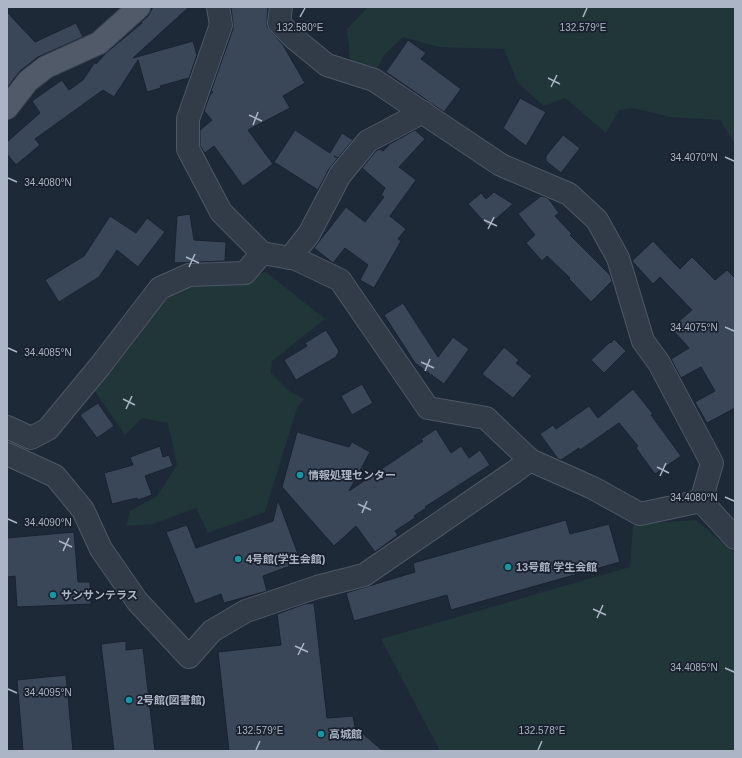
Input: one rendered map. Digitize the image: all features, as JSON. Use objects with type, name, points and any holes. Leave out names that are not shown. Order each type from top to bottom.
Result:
[{"type":"main road","points":[[7,108],[28,81],[46,67],[99,43],[139,7]]},
{"type":"street","points":[[218,7],[221,25],[188,119],[188,149],[221,212],[262,252],[296,259],[340,280],[428,408],[486,418],[530,460],[593,488],[640,514],[701,501]]},
{"type":"street","points":[[281,7],[279,23],[295,40],[327,65],[374,80],[501,165],[569,194],[597,220],[618,258],[643,342],[659,363],[712,463],[701,501]]},
{"type":"street","points":[[290,258],[309,234],[340,175],[368,141],[423,112]]},
{"type":"street","points":[[7,427],[31,438],[48,429],[100,366],[160,288],[189,275],[245,273],[262,252]]},
{"type":"street","points":[[7,454],[55,476],[82,510],[101,549],[137,601],[189,657],[212,631],[246,611],[317,587],[364,575],[530,460]]},
{"type":"street","points":[[701,501],[735,538]]},
{"type":"green space","points":[[368,7],[735,7],[735,144],[720,120],[670,117],[633,108],[619,110],[606,133],[565,98],[544,106],[518,83],[504,49],[439,47],[403,37],[385,54],[375,72],[350,59],[347,29]]},
{"type":"green space","points":[[266,272],[325,319],[272,361],[271,373],[289,391],[304,399],[297,408],[265,512],[208,533],[196,508],[153,524],[126,526],[130,511],[157,496],[177,465],[168,423],[142,418],[125,435],[92,387],[153,312],[181,286],[226,283]]},
{"type":"green space","points":[[696,520],[735,553],[735,751],[440,751],[381,639],[630,567],[633,524]]},
{"type":"building","points":[[153,7],[189,7],[133,58],[193,41],[197,55],[189,78],[160,86],[161,88],[147,92],[138,60],[114,97],[103,90],[35,139],[40,145],[16,165],[7,154],[7,142],[40,113],[32,101],[62,80],[69,90],[83,80],[95,62],[96,64],[106,53],[142,23],[141,22],[148,16]]},
{"type":"building","points":[[231,7],[268,7],[267,27],[283,45],[305,83],[283,96],[290,108],[248,130],[273,164],[243,186],[214,146],[205,153],[200,146],[200,130],[212,120],[204,111],[210,95],[213,92],[211,91],[233,29]]},
{"type":"building","points":[[7,12],[35,42],[76,23],[83,37],[38,57],[20,71],[7,88]]},
{"type":"building","points":[[408,40],[426,53],[421,59],[461,89],[444,112],[386,72]]},
{"type":"building","points":[[520,98],[546,112],[526,146],[503,128]]},
{"type":"building","points":[[295,130],[330,153],[342,133],[353,140],[329,169],[318,190],[274,162]]},
{"type":"building","points":[[415,130],[425,139],[399,167],[416,180],[390,216],[406,229],[398,239],[401,241],[374,288],[360,280],[368,265],[345,248],[333,263],[314,248],[346,207],[365,222],[384,197],[381,195],[385,188],[362,168],[376,151],[380,149],[383,151],[390,144]]},
{"type":"building","points":[[563,135],[580,148],[561,173],[546,161],[546,156]]},
{"type":"building","points":[[494,192],[513,204],[488,226],[468,204],[481,193],[486,199]]},
{"type":"building","points":[[541,196],[548,198],[559,213],[555,216],[572,234],[570,235],[610,275],[612,281],[591,302],[569,279],[570,278],[547,256],[542,261],[526,243],[535,235],[518,214]]},
{"type":"building","points":[[190,214],[194,240],[226,242],[225,261],[174,263],[177,216]]},
{"type":"building","points":[[110,216],[136,233],[147,218],[165,232],[138,267],[117,250],[99,277],[59,302],[45,280],[84,256]]},
{"type":"building","points":[[653,241],[680,269],[692,257],[715,280],[727,270],[735,278],[735,408],[707,423],[695,402],[715,391],[701,367],[681,378],[671,359],[689,348],[671,328],[692,310],[660,277],[653,284],[632,261]]},
{"type":"building","points":[[403,303],[438,357],[453,337],[469,349],[444,384],[415,363],[384,315]]},
{"type":"building","points":[[326,330],[339,351],[336,357],[296,380],[284,360],[307,346],[305,343]]},
{"type":"building","points":[[614,339],[626,351],[604,373],[591,360]]},
{"type":"building","points":[[504,347],[519,360],[516,363],[532,376],[513,398],[482,374]]},
{"type":"building","points":[[362,384],[373,403],[352,415],[341,396]]},
{"type":"building","points":[[633,389],[653,414],[651,415],[681,456],[655,474],[636,448],[638,446],[619,423],[580,450],[579,448],[561,460],[558,459],[540,434],[553,425],[556,429],[589,406],[598,418]]},
{"type":"building","points":[[98,403],[114,426],[97,438],[80,415]]},
{"type":"building","points":[[436,429],[451,453],[461,446],[469,458],[480,450],[490,465],[425,507],[426,508],[414,516],[415,518],[395,531],[398,535],[375,552],[356,526],[334,546],[282,487],[297,432],[349,447],[352,442],[370,452],[349,491],[423,441],[421,439]]},
{"type":"building","points":[[160,446],[163,457],[169,455],[173,466],[145,476],[152,495],[138,500],[137,498],[112,504],[104,473],[133,465],[130,457]]},
{"type":"building","name":"4号館(学生会館)","points":[[278,500],[301,562],[263,576],[267,591],[224,603],[221,594],[195,604],[166,532],[187,525],[196,548],[273,521]]},
{"type":"building","name":"13号館 学生会館","points":[[566,520],[570,534],[609,524],[620,562],[451,610],[447,595],[354,621],[346,593],[415,572],[413,563]]},
{"type":"building","points":[[74,532],[78,582],[90,582],[91,604],[17,607],[15,576],[7,577],[7,538]]},
{"type":"building","points":[[314,603],[327,718],[353,716],[355,727],[383,751],[229,751],[218,652],[281,645],[277,614],[305,604]]},
{"type":"building","name":"2号館(図書館)","points":[[126,641],[126,650],[143,648],[155,751],[114,751],[101,644]]},
{"type":"building","points":[[66,675],[73,751],[23,751],[17,680]]},
{"type":"place","name":"情報処理センター","points":[[300,475]]},
{"type":"place","name":"4号館(学生会館)","points":[[238,559]]},
{"type":"place","name":"13号館 学生会館","points":[[508,567]]},
{"type":"place","name":"サンサンテラス","points":[[53,595]]},
{"type":"place","name":"2号館(図書館)","points":[[129,700]]},
{"type":"place","name":"高城館","points":[[321,734]]}]
